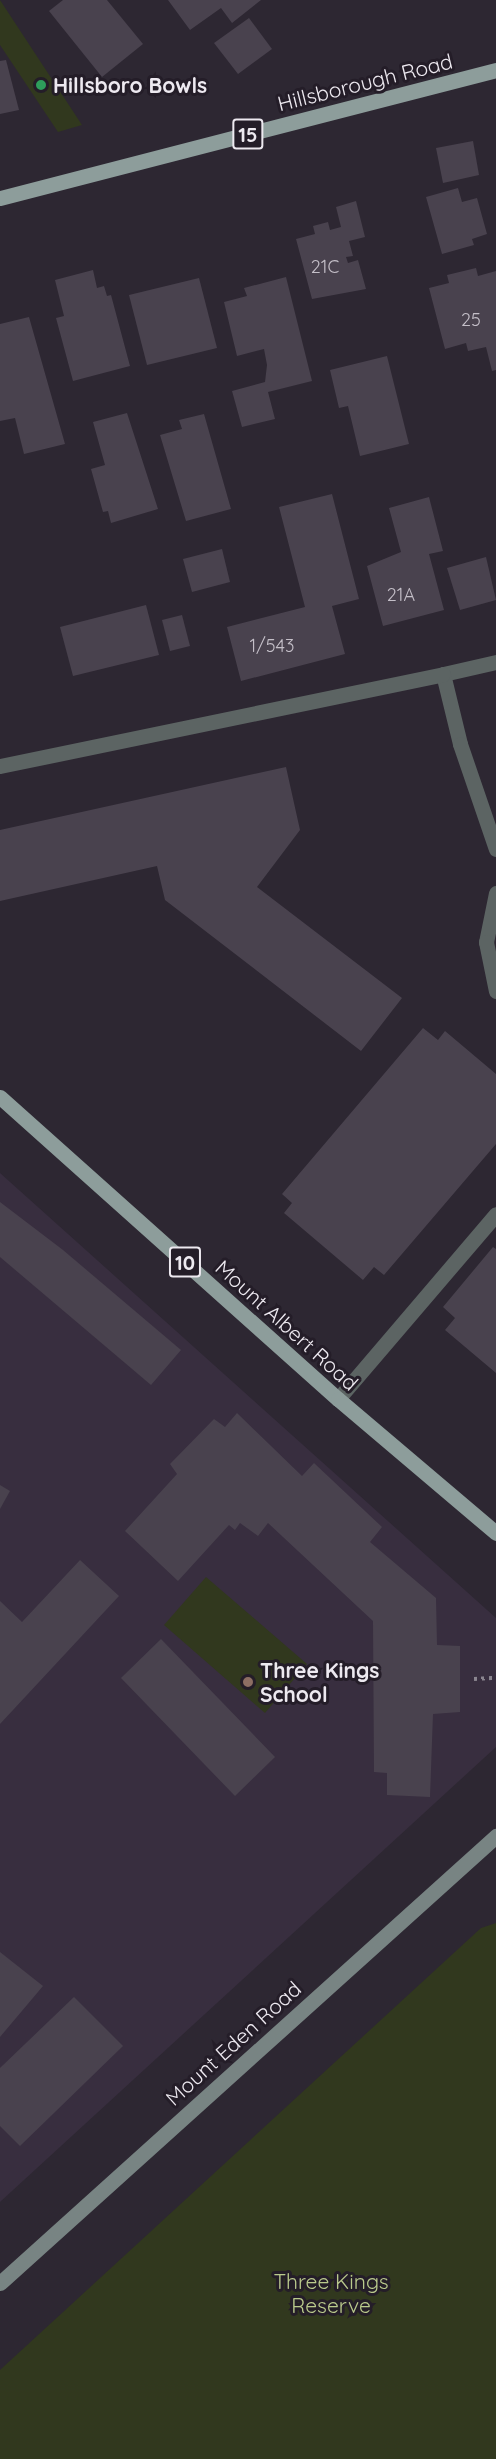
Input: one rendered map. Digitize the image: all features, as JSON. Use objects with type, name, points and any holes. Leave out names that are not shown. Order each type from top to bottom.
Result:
[{"type":"main road","name":"Hillsborough Road","points":[[0,198],[496,70]]},
{"type":"main road","name":"Mount Albert Road","points":[[0,1097],[338,1399],[496,1533]]},
{"type":"main road","name":"Mount Eden Road","points":[[0,2283],[496,1836]]},
{"type":"street","points":[[0,766],[496,662]]},
{"type":"street","points":[[443,674],[460,744],[496,849]]},
{"type":"street","points":[[496,893],[486,942],[496,991]]},
{"type":"street","points":[[338,1399],[496,1214]]},
{"type":"path","points":[[474,1679],[496,1678]]},
{"type":"shaded area","name":"Three Kings School","points":[[0,1173],[496,1618],[496,1747],[0,2202]]},
{"type":"green space","name":"Hillsboro Bowls","points":[[0,0],[82,125],[58,132],[0,45]]},
{"type":"green space","points":[[206,1577],[307,1664],[265,1713],[164,1625]]},
{"type":"green space","name":"Three Kings Reserve","points":[[496,1923],[496,2459],[0,2459],[0,2370],[481,1928]]},
{"type":"building","points":[[63,0],[107,0],[143,44],[102,77],[49,11]]},
{"type":"building","points":[[168,0],[261,0],[232,23],[221,8],[190,30]]},
{"type":"building","points":[[249,18],[272,49],[238,74],[214,43]]},
{"type":"building","points":[[6,60],[19,110],[0,114],[0,61]]},
{"type":"building","points":[[473,141],[479,175],[443,183],[436,148]]},
{"type":"building","points":[[458,188],[462,202],[477,198],[487,234],[472,239],[474,245],[442,254],[426,197]]},
{"type":"building","points":[[356,201],[365,237],[349,241],[353,256],[346,257],[348,263],[358,260],[366,289],[312,299],[296,239],[315,234],[313,226],[328,222],[330,230],[341,227],[336,207]]},
{"type":"building","points":[[476,268],[478,276],[496,271],[496,370],[492,371],[486,347],[468,351],[466,343],[445,349],[429,288],[449,283],[447,275]]},
{"type":"building","points":[[93,270],[97,288],[104,286],[107,296],[111,295],[130,366],[73,381],[56,318],[64,316],[55,280]]},
{"type":"building","points":[[286,277],[312,381],[268,392],[275,419],[242,427],[232,391],[265,382],[267,365],[264,349],[237,356],[224,302],[247,296],[244,288]]},
{"type":"building","points":[[199,278],[217,348],[147,365],[129,295]]},
{"type":"building","points":[[29,317],[65,444],[24,454],[15,418],[0,421],[0,324]]},
{"type":"building","points":[[387,356],[409,444],[360,456],[348,406],[339,408],[330,370]]},
{"type":"building","points":[[127,413],[158,509],[111,523],[108,511],[103,512],[91,469],[105,465],[93,422]]},
{"type":"building","points":[[204,414],[231,509],[186,521],[160,435],[182,429],[179,420]]},
{"type":"building","points":[[332,494],[359,599],[332,606],[345,654],[241,681],[227,627],[305,607],[279,507]]},
{"type":"building","points":[[429,497],[443,551],[429,554],[444,610],[383,626],[367,566],[401,552],[389,508]]},
{"type":"building","points":[[222,549],[230,582],[192,592],[183,559]]},
{"type":"building","points":[[486,557],[496,600],[460,610],[447,568]]},
{"type":"building","points":[[146,605],[159,655],[73,676],[60,627]]},
{"type":"building","points":[[182,615],[190,646],[170,651],[162,620]]},
{"type":"building","points":[[286,767],[300,830],[257,887],[402,998],[361,1051],[165,900],[157,866],[0,901],[0,830]]},
{"type":"building","points":[[423,1028],[438,1040],[445,1031],[496,1074],[496,1144],[384,1275],[374,1267],[363,1280],[284,1213],[292,1203],[282,1194]]},
{"type":"building","points":[[0,1202],[63,1250],[181,1350],[151,1385],[0,1257]]},
{"type":"building","points":[[493,1247],[496,1249],[496,1373],[445,1330],[455,1318],[443,1307]]},
{"type":"building","points":[[237,1413],[302,1476],[314,1463],[382,1527],[370,1542],[436,1598],[437,1645],[460,1646],[460,1712],[433,1714],[430,1797],[387,1795],[387,1773],[374,1772],[373,1621],[268,1523],[258,1536],[240,1523],[235,1530],[229,1525],[178,1581],[125,1531],[177,1474],[170,1464],[214,1419],[225,1427]]},
{"type":"building","points":[[0,1485],[10,1491],[0,1509]]},
{"type":"building","points":[[80,1560],[119,1596],[0,1724],[0,1601],[22,1622]]},
{"type":"building","points":[[161,1639],[275,1757],[235,1796],[121,1678]]},
{"type":"building","points":[[0,1952],[43,1986],[0,2037]]},
{"type":"building","points":[[74,1997],[123,2046],[20,2146],[0,2126],[0,2068]]},
{"type":"place","name":"Hillsboro Bowls","points":[[41,85]]},
{"type":"place","name":"Three Kings School","points":[[248,1682]]}]
